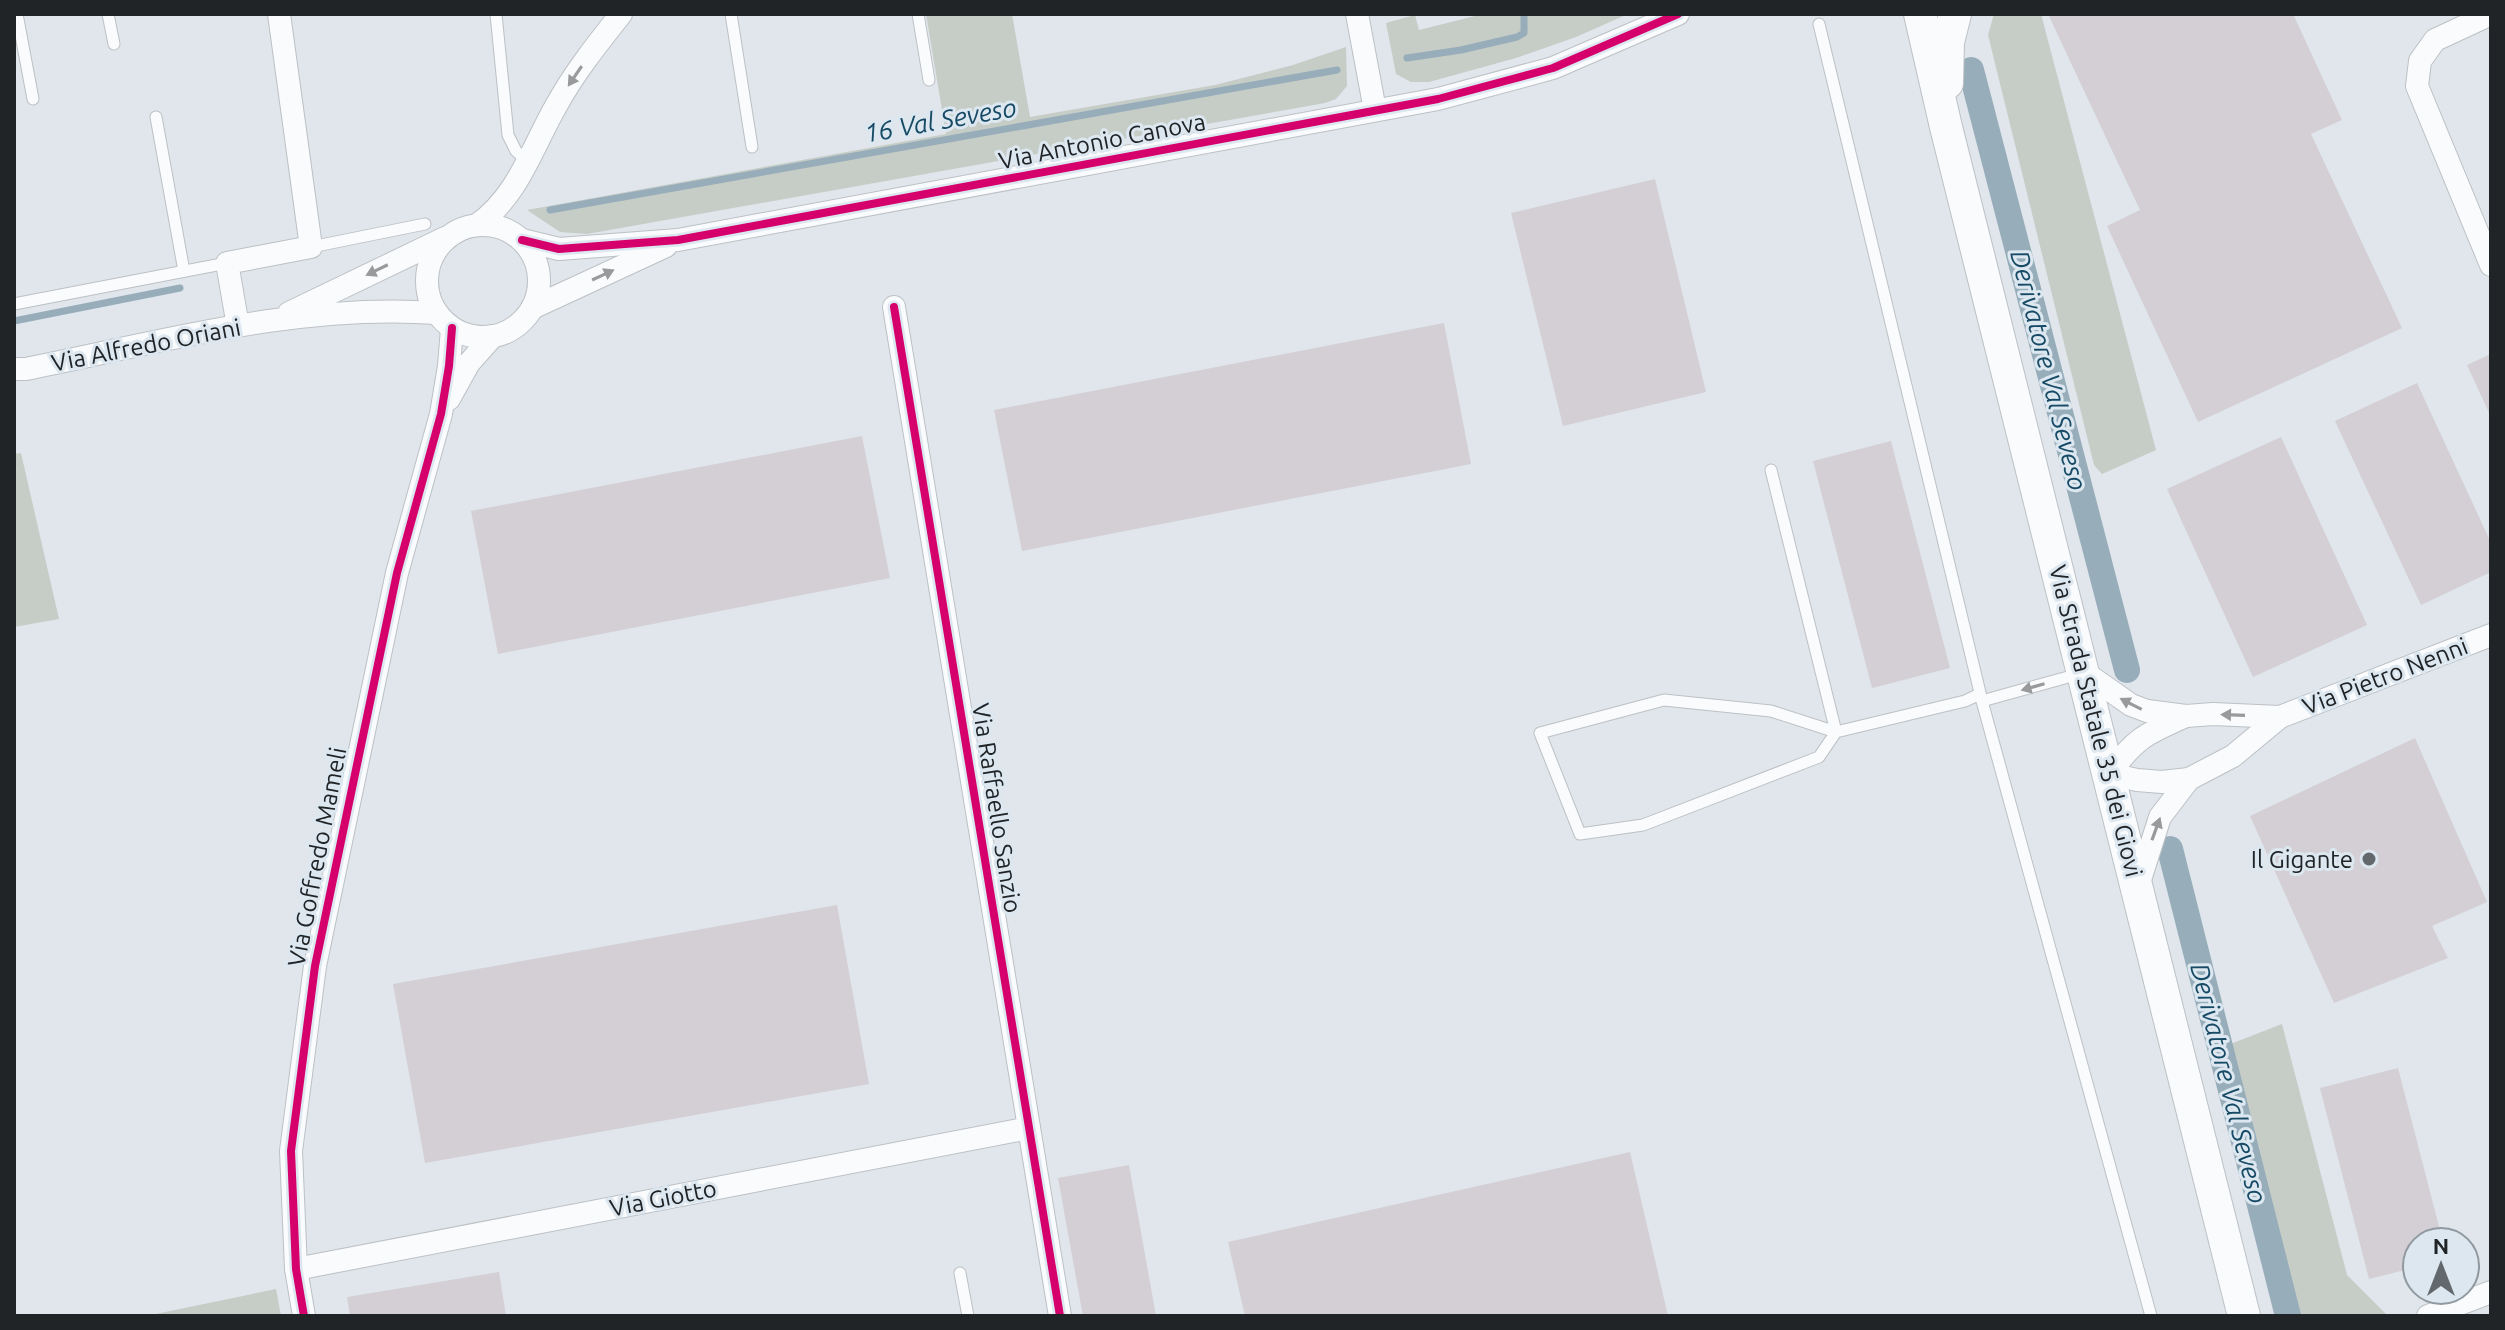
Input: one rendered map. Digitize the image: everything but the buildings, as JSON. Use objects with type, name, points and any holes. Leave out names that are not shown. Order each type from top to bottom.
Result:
[{"type":"main road","points":[[1920,14],[1946,127]]},
{"type":"main road","points":[[1946,127],[1948,42],[1955,14]]},
{"type":"main road","name":"Via Strada Statale 35 dei Giovi","points":[[1946,127],[2244,1316]]},
{"type":"street","points":[[238,326],[227,263],[311,247],[279,14]]},
{"type":"street","points":[[477,225],[504,202],[557,104],[594,47],[621,14]]},
{"type":"street","points":[[1357,14],[1375,110]]},
{"type":"street","name":"Via Antonio Canova","points":[[522,240],[559,249],[678,240],[1438,99],[1553,68],[1678,14]]},
{"type":"street","points":[[2491,14],[2435,40],[2420,61],[2417,86],[2491,265]]},
{"type":"street","points":[[277,319],[462,229],[477,225],[508,231],[522,240],[533,255],[539,272],[538,290],[532,308],[522,321],[508,331],[493,336],[464,334],[444,320],[429,298],[428,273],[436,249],[448,237]]},
{"type":"street","name":"Via Antonio Canova","points":[[532,308],[678,240]]},
{"type":"street","name":"Via Raffaello Sanzio","points":[[894,307],[1060,1316]]},
{"type":"street","points":[[277,319],[392,310],[444,320]]},
{"type":"street","name":"Via Alfredo Oriani","points":[[14,369],[277,319]]},
{"type":"street","points":[[441,414],[449,366],[444,320]]},
{"type":"street","points":[[441,414],[469,363],[493,336]]},
{"type":"street","name":"Via Goffredo Mameli","points":[[304,1316],[296,1269],[291,1151],[315,966],[397,573],[441,414]]},
{"type":"street","name":"Via Pietro Nenni","points":[[2186,716],[2139,738],[2110,774],[2162,782],[2189,779],[2233,756],[2280,717],[2491,635]]},
{"type":"street","name":"Via Pietro Nenni","points":[[2084,672],[2131,705],[2164,715],[2280,717]]},
{"type":"street","name":"Via Pietro Nenni","points":[[2138,887],[2160,817],[2189,779]]},
{"type":"street","name":"Via Giotto","points":[[296,1269],[1029,1128]]},
{"type":"street","points":[[2428,1316],[2491,1292]]},
{"type":"lane","points":[[17,14],[33,99]]},
{"type":"lane","points":[[108,14],[114,44]]},
{"type":"lane","points":[[496,14],[508,135],[516,151],[527,161]]},
{"type":"lane","points":[[731,14],[752,147]]},
{"type":"lane","points":[[918,14],[929,80]]},
{"type":"lane","points":[[1819,24],[1981,698],[2151,1316]]},
{"type":"lane","points":[[156,117],[184,271]]},
{"type":"lane","points":[[311,247],[425,224]]},
{"type":"lane","points":[[14,304],[227,263]]},
{"type":"lane","points":[[1771,470],[1836,732],[1819,757],[1643,825],[1580,834],[1540,733],[1664,700],[1771,711],[1836,732],[2084,672]]},
{"type":"lane","points":[[960,1273],[968,1316]]},
{"type":"shaded area","points":[[926,14],[1012,14],[1030,117],[1215,85],[1293,65],[1346,47],[1347,86],[1336,99],[1325,103],[587,234],[560,232],[527,210],[946,134]]},
{"type":"shaded area","points":[[1483,14],[1628,14],[1516,58],[1429,82],[1411,82],[1396,74],[1386,23],[1415,15],[1419,30]]},
{"type":"shaded area","points":[[1994,14],[2041,14],[2156,450],[2102,474],[2094,465],[1988,35]]},
{"type":"shaded area","points":[[21,453],[59,619],[14,627],[14,454]]},
{"type":"shaded area","points":[[2282,1024],[2347,1275],[2388,1316],[2296,1316],[2228,1045]]},
{"type":"shaded area","points":[[276,1289],[281,1316],[146,1316]]},
{"type":"waterway","name":"16 Val Seveso","points":[[1407,58],[1517,37],[1524,33],[1524,14]]},
{"type":"waterway","name":"16 Val Seveso","points":[[550,210],[1337,70]]},
{"type":"waterway","name":"Derivatore Val Seveso","points":[[1971,70],[2127,670]]},
{"type":"waterway","name":"16 Val Seveso","points":[[14,321],[180,288]]},
{"type":"waterway","name":"Derivatore Val Seveso","points":[[2170,849],[2288,1316]]},
{"type":"cycle path","points":[[522,240],[559,249],[678,240],[1438,99],[1553,68],[1678,14]]},
{"type":"cycle path","points":[[894,307],[1060,1316]]},
{"type":"cycle path","points":[[304,1316],[296,1269],[291,1151],[315,966],[397,573],[441,414],[452,328]]},
{"type":"place","name":"Il Gigante","points":[[2369,859]]}]
